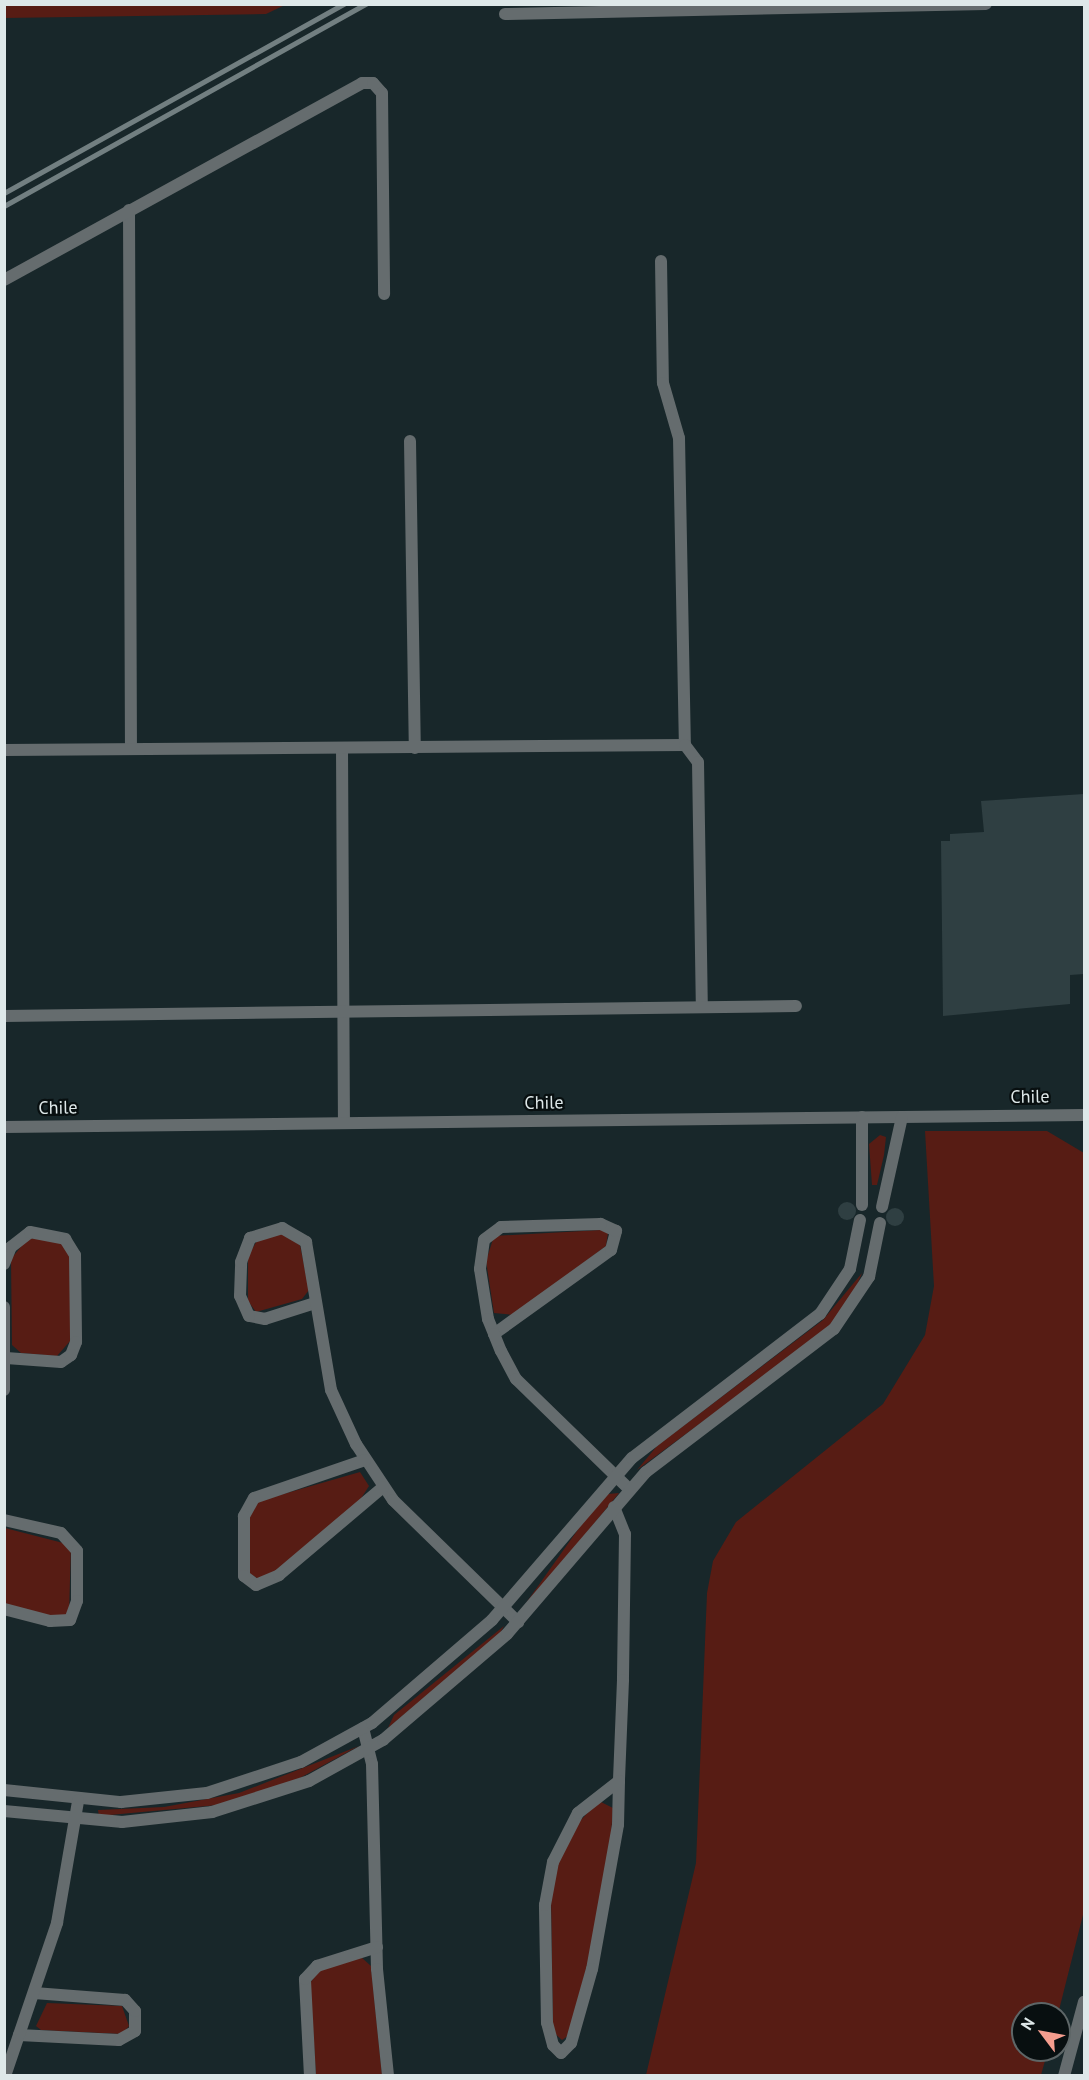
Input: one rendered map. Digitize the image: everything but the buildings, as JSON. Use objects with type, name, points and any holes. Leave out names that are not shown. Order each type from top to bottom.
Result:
[{"type":"street","points":[[505,14],[986,4]]},
{"type":"street","points":[[4,280],[362,83],[374,83],[382,93],[384,294]]},
{"type":"street","points":[[129,210],[131,749]]},
{"type":"street","points":[[661,261],[663,383],[679,438],[686,745],[698,762],[702,1006]]},
{"type":"street","points":[[410,441],[415,748]]},
{"type":"street","points":[[4,750],[686,745]]},
{"type":"street","points":[[342,748],[344,1123]]},
{"type":"street","points":[[4,1016],[796,1006]]},
{"type":"street","name":"Chile","points":[[4,1127],[1084,1115]]},
{"type":"street","points":[[862,1117],[862,1199],[883,1201],[902,1117]]},
{"type":"street","points":[[4,1790],[78,1801],[145,1801],[207,1792],[300,1762],[363,1728],[436,1674],[504,1608],[615,1476],[659,1434],[820,1314],[838,1292],[855,1256],[860,1220]]},
{"type":"street","points":[[4,1811],[76,1821],[147,1821],[212,1812],[309,1780],[370,1748],[449,1689],[518,1622],[614,1507],[672,1450],[834,1329],[856,1303],[873,1265],[880,1223]]},
{"type":"street","points":[[494,1334],[611,1250],[616,1231],[601,1224],[510,1225],[488,1234],[480,1269],[494,1334],[527,1392],[630,1490]]},
{"type":"street","points":[[315,1303],[265,1319],[249,1316],[240,1296],[241,1262],[250,1238],[274,1227],[300,1236],[313,1256],[315,1303],[331,1390],[365,1460],[383,1487],[518,1622]]},
{"type":"street","points":[[4,1264],[11,1247],[30,1232],[58,1235],[75,1255],[76,1342],[71,1355],[61,1362],[6,1358]]},
{"type":"street","points":[[855,1256],[873,1265]]},
{"type":"street","points":[[4,1307],[6,1358],[4,1390]]},
{"type":"street","points":[[365,1460],[254,1498],[244,1516],[244,1576],[256,1585],[279,1575],[383,1487]]},
{"type":"street","points":[[614,1507],[626,1534],[619,1781],[608,1901],[574,2033],[561,2053],[553,2045],[547,2023],[545,1905],[552,1862],[578,1813],[619,1781]]},
{"type":"street","points":[[4,1520],[61,1533],[77,1551],[77,1601],[70,1620],[50,1621],[4,1609]]},
{"type":"street","points":[[363,1728],[370,1748],[377,1947],[388,2076]]},
{"type":"street","points":[[5,2076],[61,1909],[78,1801]]},
{"type":"street","points":[[310,2076],[305,1979],[317,1966],[377,1947]]},
{"type":"street","points":[[20,2035],[119,2040],[135,2031],[135,2011],[124,2000],[34,1993]]},
{"type":"street","points":[[1064,2076],[1084,2002]]},
{"type":"shaded area","points":[[4,5],[285,5],[266,14],[5,18]]},
{"type":"shaded area","points":[[925,1131],[1047,1131],[1084,1153],[1084,1911],[1061,2002],[1011,2002],[1011,2062],[1045,2062],[1041,2075],[646,2075],[696,1863],[707,1593],[713,1561],[736,1522],[883,1404],[925,1335],[934,1286]]},
{"type":"shaded area","points":[[880,1135],[886,1137],[884,1155],[877,1185],[872,1185],[869,1144]]},
{"type":"shaded area","points":[[601,1230],[608,1233],[606,1246],[514,1315],[494,1313],[486,1261],[494,1236]]},
{"type":"shaded area","points":[[279,1232],[300,1245],[309,1290],[302,1299],[256,1312],[248,1301],[248,1256],[258,1239]]},
{"type":"shaded area","points":[[28,1238],[59,1240],[70,1255],[71,1340],[57,1356],[21,1353],[12,1345],[11,1259]]},
{"type":"shaded area","points":[[862,1273],[850,1302],[824,1332],[637,1470],[657,1446],[823,1320]]},
{"type":"shaded area","points":[[360,1472],[369,1486],[360,1500],[269,1577],[260,1580],[249,1573],[249,1517],[259,1501]]},
{"type":"shaded area","points":[[619,1493],[554,1573],[526,1603],[584,1521],[608,1494]]},
{"type":"shaded area","points":[[5,1528],[71,1545],[69,1614],[56,1618],[5,1604]]},
{"type":"shaded area","points":[[504,1626],[499,1635],[388,1728],[394,1715]]},
{"type":"shaded area","points":[[359,1746],[296,1780],[218,1805],[99,1816],[98,1810],[164,1807],[239,1793]]},
{"type":"shaded area","points":[[599,1801],[613,1808],[610,1848],[591,1951],[568,2036],[562,2040],[553,2032],[551,1897],[558,1861],[575,1826]]},
{"type":"shaded area","points":[[361,1957],[371,1966],[382,2075],[316,2075],[310,1983],[319,1971]]},
{"type":"shaded area","points":[[47,2003],[122,2006],[129,2026],[122,2034],[41,2030],[36,2026]]},
{"type":"railway","points":[[4,193],[344,4]]},
{"type":"railway","points":[[4,206],[366,4]]}]
